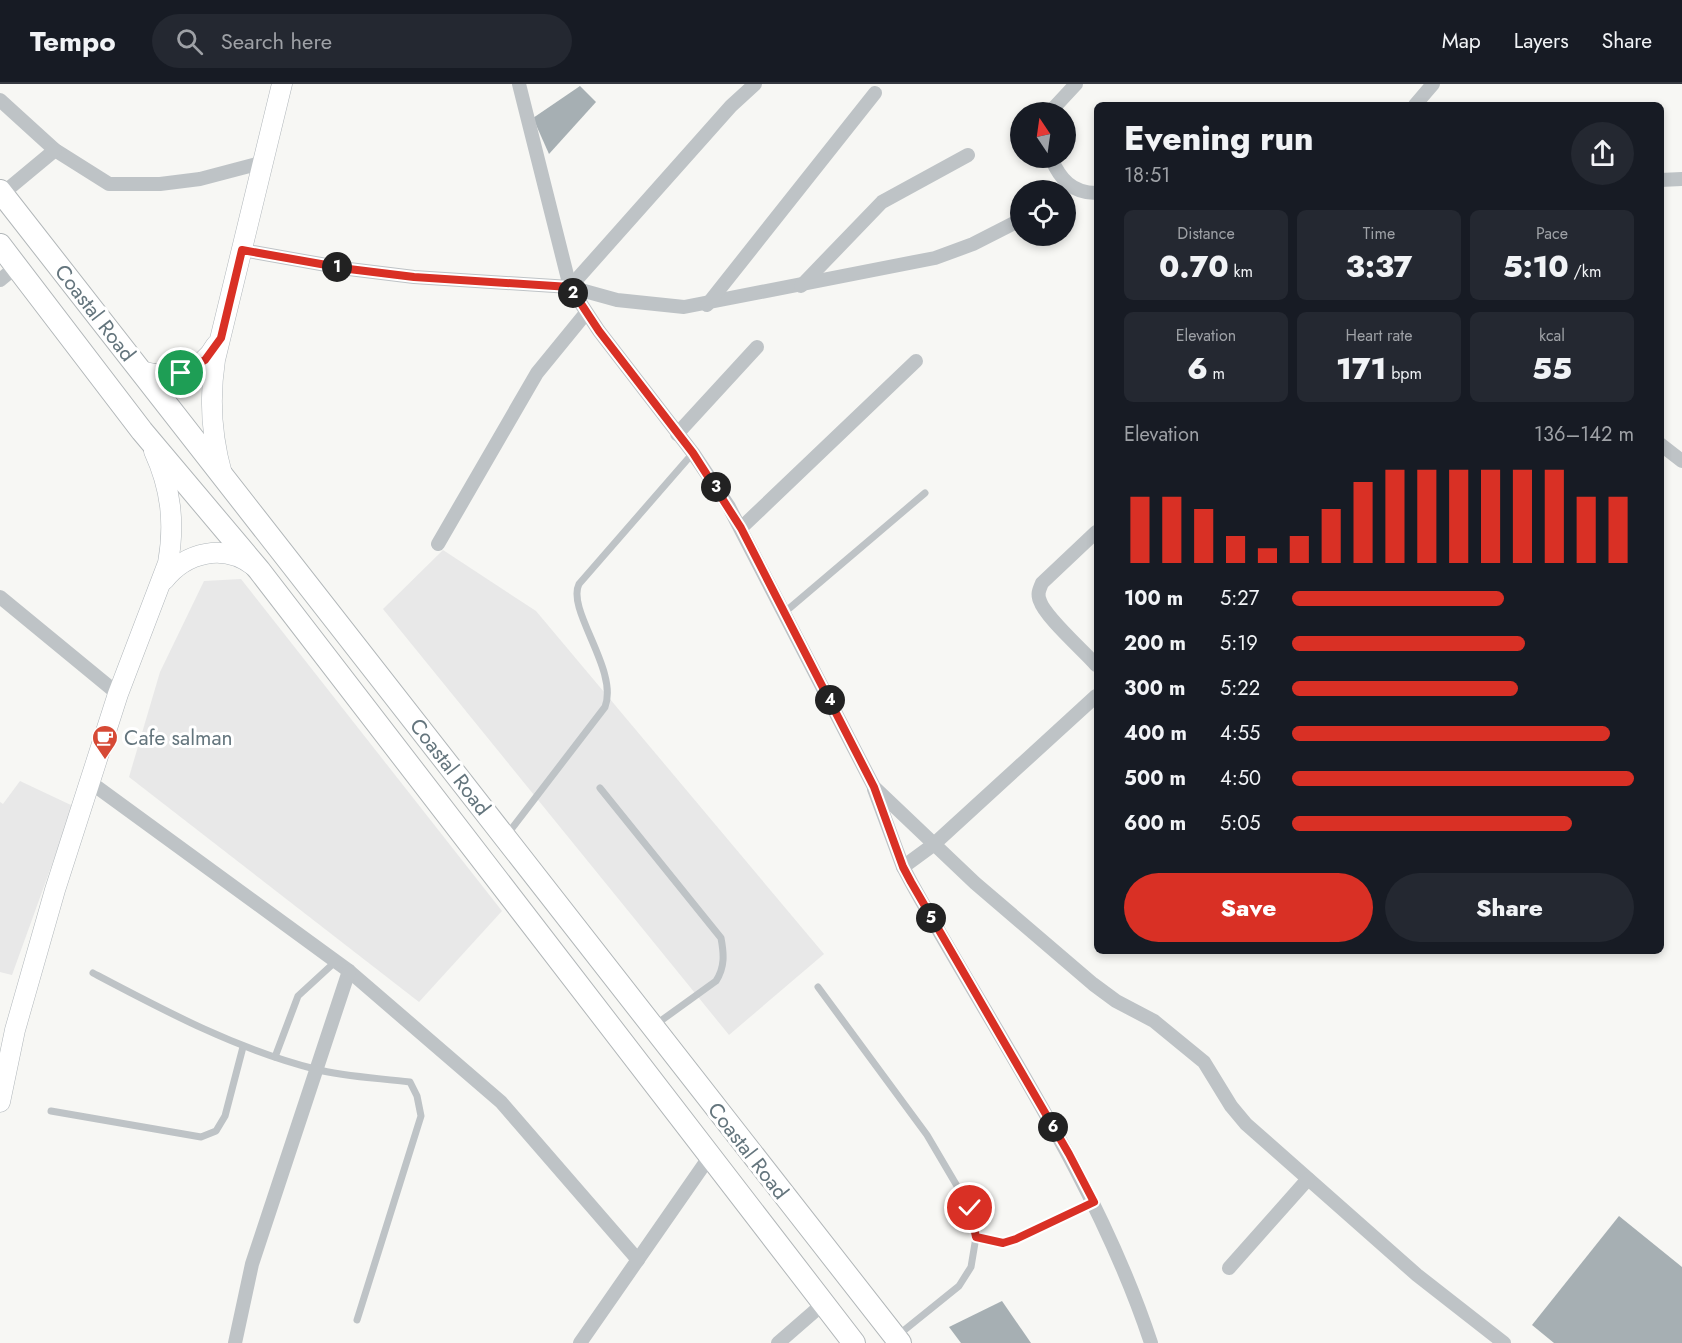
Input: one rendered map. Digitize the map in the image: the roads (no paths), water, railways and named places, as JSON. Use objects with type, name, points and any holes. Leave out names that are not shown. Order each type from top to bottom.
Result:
[{"type":"highway","name":"Coastal Road","points":[[1,193],[898,1340]]},
{"type":"highway","name":"Coastal Road","points":[[0,245],[8,273],[258,570],[854,1343]]},
{"type":"main road","points":[[223,475],[216,453],[210,407],[211,383],[261,163],[282,84]]},
{"type":"main road","points":[[141,371],[168,376],[188,371],[205,360],[221,338]]},
{"type":"main road","points":[[0,1102],[18,1020],[55,890],[118,694],[162,582],[171,543],[171,503],[160,465],[142,431]]},
{"type":"main road","points":[[162,582],[179,564],[201,554],[226,553],[249,562],[258,570]]},
{"type":"street","points":[[519,84],[570,287],[586,313],[693,453],[741,528],[874,787],[903,867],[1094,1202],[1134,1292],[1151,1343]]},
{"type":"street","points":[[570,287],[731,106],[755,84]]},
{"type":"street","points":[[1053,84],[1065,95]]},
{"type":"street","points":[[1059,102],[1076,84]]},
{"type":"street","points":[[1418,102],[1433,84]]},
{"type":"street","points":[[707,304],[875,93]]},
{"type":"street","points":[[0,100],[55,150],[109,184],[160,184],[200,179],[261,163]]},
{"type":"street","points":[[1,193],[55,150]]},
{"type":"street","points":[[801,286],[882,202],[968,154]]},
{"type":"street","points":[[1664,180],[1682,179]]},
{"type":"street","points":[[1076,190],[1094,193]]},
{"type":"street","points":[[242,250],[349,269],[414,277],[570,287],[617,300],[684,307],[801,286],[935,258],[973,244],[1010,225]]},
{"type":"street","points":[[438,544],[537,373],[586,313]]},
{"type":"street","points":[[677,434],[757,347]]},
{"type":"street","points":[[741,528],[916,361]]},
{"type":"street","points":[[1664,447],[1682,461]]},
{"type":"street","points":[[1094,534],[1042,583],[1038,593],[1041,604],[1049,614],[1094,663]]},
{"type":"street","points":[[2,603],[118,694]]},
{"type":"street","points":[[903,867],[933,845],[1094,698]]},
{"type":"street","points":[[90,782],[349,971],[501,1102],[638,1260]]},
{"type":"street","points":[[874,787],[933,845],[1093,984],[1116,1001],[1154,1021],[1180,1040],[1204,1062],[1231,1106],[1246,1124],[1417,1275],[1504,1343]]},
{"type":"street","points":[[235,1343],[252,1264],[349,971]]},
{"type":"street","points":[[580,1343],[710,1156]]},
{"type":"street","points":[[1229,1268],[1308,1179]]},
{"type":"street","points":[[777,1343],[824,1303]]},
{"type":"lane","points":[[505,838],[608,700],[602,666],[576,596],[579,584],[693,453]]},
{"type":"lane","points":[[785,612],[925,493]]},
{"type":"lane","points":[[600,788],[721,938],[724,951],[722,972],[716,981],[652,1026]]},
{"type":"lane","points":[[275,1057],[298,996],[335,962]]},
{"type":"lane","points":[[93,973],[173,1015],[243,1047],[316,1070],[410,1082],[417,1096],[421,1116],[357,1320]]},
{"type":"lane","points":[[818,987],[927,1135],[970,1208],[976,1237],[971,1267],[959,1286],[898,1340]]},
{"type":"lane","points":[[51,1111],[201,1137],[216,1131],[225,1116],[243,1047]]},
{"type":"lane","points":[[976,1237],[1003,1243],[1094,1202]]},
{"type":"place","name":"Cafe salman","points":[[105,761]]}]
